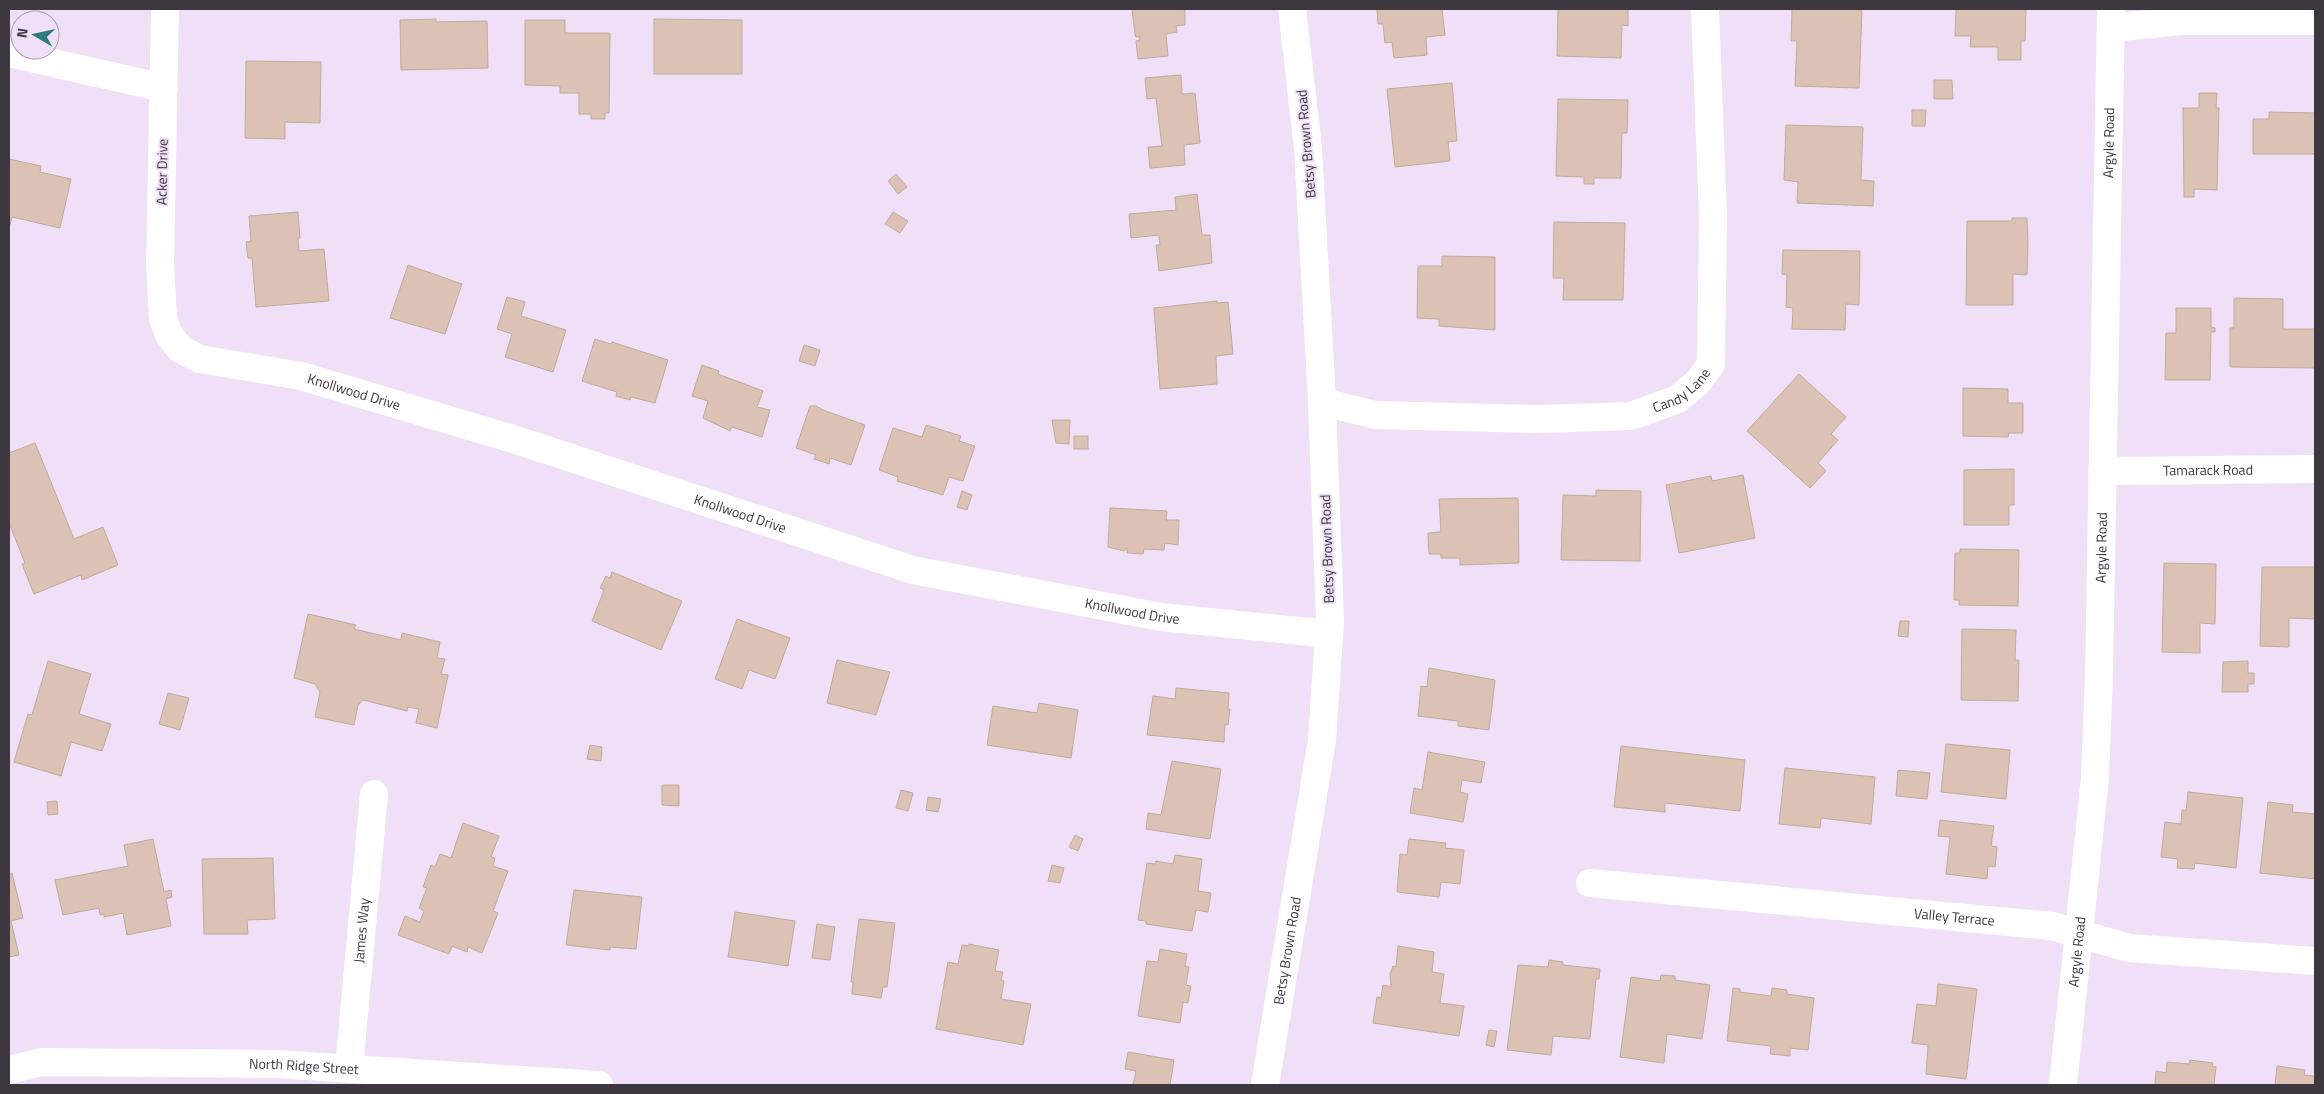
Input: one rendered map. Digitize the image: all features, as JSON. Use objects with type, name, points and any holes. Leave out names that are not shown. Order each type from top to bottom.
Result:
[{"type":"street","name":"Acker Drive","points":[[165,9],[160,265],[163,318],[168,333]]},
{"type":"street","name":"Betsy Brown Road","points":[[1265,1085],[1322,740],[1329,634],[1322,402],[1308,148],[1292,9]]},
{"type":"street","name":"Candy Lane","points":[[1322,402],[1376,415],[1538,419],[1631,416],[1678,399],[1699,381],[1711,364],[1714,217],[1705,9]]},
{"type":"street","points":[[2111,18],[2181,21],[2315,21]]},
{"type":"street","name":"Argyle Road","points":[[2063,1085],[2095,778],[2111,18]]},
{"type":"street","points":[[9,53],[164,88]]},
{"type":"street","name":"Knollwood Drive","points":[[168,333],[180,349],[200,359],[301,376],[510,438],[913,570],[1161,616],[1329,634]]},
{"type":"street","name":"Tamarack Road","points":[[2102,470],[2315,469]]},
{"type":"street","name":"James Way","points":[[349,1068],[374,794]]},
{"type":"street","name":"Valley Terrace","points":[[1590,883],[2042,925],[2079,933],[2129,948],[2315,961]]},
{"type":"street","name":"North Ridge Street","points":[[9,1070],[42,1062],[276,1064],[599,1085]]},
{"type":"building","points":[[1132,9],[1182,9],[1185,11],[1185,25],[1176,26],[1177,32],[1166,34],[1168,56],[1138,59],[1136,41],[1140,40],[1139,36],[1136,37],[1135,34]]},
{"type":"building","points":[[1442,9],[1445,35],[1426,37],[1427,55],[1394,58],[1392,42],[1385,43],[1383,24],[1378,24],[1377,10]]},
{"type":"building","points":[[1558,9],[1628,9],[1628,26],[1622,25],[1621,58],[1557,56]]},
{"type":"building","points":[[1792,9],[1862,9],[1859,88],[1795,86],[1797,41],[1791,41]]},
{"type":"building","points":[[1956,9],[2026,9],[2025,41],[2021,41],[2021,60],[1998,60],[1998,47],[1970,47],[1971,36],[1955,36]]},
{"type":"building","points":[[436,19],[436,22],[487,21],[488,68],[401,70],[400,20]]},
{"type":"building","points":[[654,19],[742,20],[742,74],[654,74]]},
{"type":"building","points":[[525,20],[565,20],[565,33],[610,33],[609,113],[605,113],[605,119],[591,119],[591,114],[579,114],[579,93],[560,93],[560,86],[525,85]]},
{"type":"building","points":[[246,61],[321,62],[320,123],[285,122],[285,139],[245,138]]},
{"type":"building","points":[[1181,75],[1182,94],[1195,93],[1200,143],[1184,145],[1185,165],[1150,168],[1148,147],[1162,146],[1156,98],[1147,99],[1145,78]]},
{"type":"building","points":[[1934,80],[1952,80],[1953,99],[1934,99]]},
{"type":"building","points":[[1452,83],[1457,141],[1448,142],[1450,161],[1395,167],[1387,89]]},
{"type":"building","points":[[2199,93],[2217,93],[2216,108],[2219,108],[2217,190],[2194,189],[2194,197],[2184,197],[2183,108],[2199,108]]},
{"type":"building","points":[[1558,99],[1628,100],[1627,133],[1622,133],[1621,178],[1594,178],[1594,184],[1584,184],[1584,177],[1556,176]]},
{"type":"building","points":[[1912,110],[1926,110],[1925,126],[1912,126]]},
{"type":"building","points":[[2269,112],[2315,113],[2315,154],[2253,154],[2253,119],[2269,119]]},
{"type":"building","points":[[1786,125],[1863,127],[1861,180],[1874,181],[1873,206],[1797,203],[1798,182],[1784,180]]},
{"type":"building","points":[[9,159],[41,166],[40,172],[71,179],[60,228],[12,217],[9,228]]},
{"type":"building","points":[[896,174],[907,187],[898,194],[888,181]]},
{"type":"building","points":[[1197,194],[1202,235],[1210,235],[1212,263],[1159,271],[1156,245],[1160,245],[1159,235],[1131,238],[1129,214],[1176,210],[1175,197]]},
{"type":"building","points":[[298,212],[299,251],[324,249],[329,301],[256,307],[252,258],[248,258],[246,242],[251,241],[249,216]]},
{"type":"building","points":[[893,212],[908,221],[900,233],[885,224]]},
{"type":"building","points":[[2012,218],[2027,218],[2028,245],[2027,275],[2013,274],[2013,305],[1966,305],[1967,221],[2012,221]]},
{"type":"building","points":[[1554,222],[1625,223],[1623,300],[1563,300],[1564,278],[1553,278]]},
{"type":"building","points":[[1783,250],[1860,251],[1859,305],[1846,304],[1845,330],[1792,329],[1793,308],[1786,307],[1787,275],[1782,274]]},
{"type":"building","points":[[1442,256],[1495,257],[1495,330],[1439,326],[1439,319],[1417,318],[1418,266],[1442,266]]},
{"type":"building","points":[[408,265],[462,284],[445,334],[390,318]]},
{"type":"building","points":[[507,297],[525,302],[521,316],[566,330],[553,372],[505,357],[512,334],[497,329]]},
{"type":"building","points":[[2234,298],[2283,299],[2283,329],[2315,329],[2315,368],[2230,367],[2230,328],[2234,328]]},
{"type":"building","points":[[1217,301],[1217,303],[1228,302],[1233,354],[1216,356],[1217,384],[1160,389],[1154,308]]},
{"type":"building","points":[[2176,308],[2211,308],[2211,327],[2215,328],[2215,332],[2211,332],[2210,380],[2165,380],[2166,333],[2176,333]]},
{"type":"building","points":[[595,339],[611,344],[612,342],[668,360],[655,403],[631,397],[630,400],[616,396],[617,392],[582,381]]},
{"type":"building","points":[[804,345],[820,350],[815,366],[799,361]]},
{"type":"building","points":[[702,365],[719,371],[718,374],[763,391],[757,407],[770,410],[762,437],[732,427],[730,431],[703,418],[708,401],[692,396]]},
{"type":"building","points":[[1799,374],[1846,417],[1831,434],[1838,440],[1818,463],[1826,471],[1810,488],[1747,431]]},
{"type":"building","points":[[1963,388],[2008,389],[2008,403],[2023,403],[2023,433],[2009,433],[2008,437],[1963,436]]},
{"type":"building","points":[[810,406],[816,406],[865,425],[851,465],[830,458],[829,464],[814,459],[816,455],[796,448]]},
{"type":"building","points":[[1052,420],[1070,420],[1069,444],[1056,443]]},
{"type":"building","points":[[926,425],[961,436],[959,441],[975,446],[963,481],[949,477],[943,495],[897,481],[898,477],[879,470],[893,428],[922,437]]},
{"type":"building","points":[[1074,436],[1088,436],[1088,449],[1074,449]]},
{"type":"building","points":[[35,443],[74,539],[103,527],[118,565],[82,580],[81,575],[34,594],[22,564],[25,563],[9,523],[9,453]]},
{"type":"building","points":[[2014,469],[2014,505],[2009,505],[2009,525],[1964,525],[1964,470]]},
{"type":"building","points":[[1743,475],[1755,538],[1679,553],[1666,485],[1711,476],[1712,481]]},
{"type":"building","points":[[1596,490],[1641,491],[1640,561],[1561,560],[1563,495],[1596,496]]},
{"type":"building","points":[[962,491],[972,495],[967,510],[957,507]]},
{"type":"building","points":[[1518,498],[1519,563],[1460,565],[1460,558],[1441,558],[1441,554],[1429,554],[1428,533],[1441,532],[1439,499]]},
{"type":"building","points":[[1110,508],[1167,511],[1166,520],[1179,520],[1178,545],[1165,543],[1164,550],[1144,549],[1143,554],[1127,553],[1127,548],[1124,551],[1108,547]]},
{"type":"building","points":[[1960,549],[2019,550],[2018,606],[1959,605],[1959,600],[1954,600],[1955,553],[1960,553]]},
{"type":"building","points":[[2164,563],[2216,564],[2215,624],[2200,623],[2200,653],[2162,652]]},
{"type":"building","points":[[2262,567],[2315,567],[2315,619],[2289,618],[2289,647],[2260,646]]},
{"type":"building","points":[[612,572],[682,601],[661,650],[592,621],[604,590],[600,588],[606,576],[610,578]]},
{"type":"building","points":[[308,614],[356,625],[354,629],[401,640],[402,633],[440,642],[437,658],[445,659],[441,674],[448,675],[437,728],[416,723],[419,709],[408,707],[407,711],[363,700],[358,705],[354,725],[315,717],[320,692],[315,684],[294,678]]},
{"type":"building","points":[[737,619],[790,638],[775,679],[749,670],[742,689],[715,679]]},
{"type":"building","points":[[1900,621],[1909,621],[1908,637],[1898,636]]},
{"type":"building","points":[[1962,629],[2016,630],[2015,660],[2019,660],[2018,701],[1961,700]]},
{"type":"building","points":[[837,660],[890,672],[876,715],[827,703]]},
{"type":"building","points":[[48,661],[91,674],[79,714],[111,724],[102,751],[71,742],[61,776],[14,762],[28,714],[32,715]]},
{"type":"building","points":[[2248,661],[2248,673],[2254,673],[2254,684],[2248,684],[2248,692],[2222,692],[2223,662]]},
{"type":"building","points":[[1429,668],[1495,680],[1489,730],[1458,726],[1458,721],[1418,716],[1421,686],[1427,687]]},
{"type":"building","points":[[1176,688],[1229,693],[1228,709],[1230,709],[1228,725],[1225,724],[1224,742],[1147,735],[1153,696],[1175,699]]},
{"type":"building","points":[[168,693],[189,698],[180,730],[159,724]]},
{"type":"building","points":[[1039,703],[1078,710],[1071,758],[987,745],[993,706],[1037,713]]},
{"type":"building","points":[[1946,744],[2010,750],[2006,799],[1941,792]]},
{"type":"building","points":[[590,745],[602,747],[601,761],[587,759]]},
{"type":"building","points":[[1621,746],[1745,760],[1740,811],[1665,803],[1665,812],[1614,807]]},
{"type":"building","points":[[1428,752],[1485,762],[1481,783],[1462,780],[1460,792],[1468,794],[1463,822],[1410,813],[1414,788],[1422,790]]},
{"type":"building","points":[[1172,761],[1221,769],[1210,839],[1146,829],[1148,813],[1161,815]]},
{"type":"building","points":[[1785,768],[1875,777],[1871,824],[1821,818],[1820,828],[1779,824]]},
{"type":"building","points":[[1898,770],[1930,773],[1927,799],[1896,796]]},
{"type":"building","points":[[662,785],[679,785],[679,806],[662,805]]},
{"type":"building","points":[[901,790],[913,793],[908,811],[896,808]]},
{"type":"building","points":[[2188,792],[2243,798],[2236,868],[2195,863],[2194,869],[2177,868],[2178,859],[2161,857],[2165,822],[2181,824],[2182,810],[2186,811]]},
{"type":"building","points":[[928,797],[941,799],[938,812],[926,810]]},
{"type":"building","points":[[57,801],[58,814],[48,815],[47,802]]},
{"type":"building","points":[[2268,802],[2293,805],[2292,812],[2315,814],[2315,879],[2260,873]]},
{"type":"building","points":[[1940,820],[1994,826],[1991,846],[1997,847],[1995,867],[1988,866],[1987,879],[1946,874],[1950,837],[1938,836]]},
{"type":"building","points":[[463,823],[499,836],[491,857],[495,858],[493,866],[508,871],[493,911],[498,913],[482,953],[468,947],[467,952],[452,946],[449,954],[398,935],[405,916],[420,922],[424,911],[419,908],[427,888],[423,887],[431,865],[435,867],[440,854],[451,858]]},
{"type":"building","points":[[1075,835],[1083,839],[1078,851],[1069,847]]},
{"type":"building","points":[[153,839],[164,892],[171,890],[172,897],[166,899],[171,926],[127,935],[123,913],[104,917],[104,914],[100,915],[99,908],[63,915],[55,880],[128,866],[124,845]]},
{"type":"building","points":[[1409,839],[1446,843],[1445,848],[1464,850],[1460,884],[1441,882],[1439,897],[1397,892],[1400,854],[1407,855]]},
{"type":"building","points":[[1175,855],[1202,859],[1198,891],[1211,893],[1208,912],[1196,910],[1192,931],[1146,924],[1146,921],[1138,920],[1147,863],[1155,864],[1156,861],[1173,864]]},
{"type":"building","points":[[273,858],[275,919],[247,920],[248,934],[204,934],[202,859]]},
{"type":"building","points":[[1052,865],[1064,868],[1060,883],[1048,881]]},
{"type":"building","points":[[12,873],[23,918],[11,921],[19,955],[9,957],[9,874]]},
{"type":"building","points":[[574,890],[642,897],[636,949],[610,947],[610,950],[566,945]]},
{"type":"building","points":[[735,912],[795,921],[788,966],[728,957]]},
{"type":"building","points":[[859,919],[895,923],[887,987],[883,987],[881,998],[852,994],[853,982],[851,982]]},
{"type":"building","points":[[817,924],[835,927],[830,960],[812,958]]},
{"type":"building","points":[[969,944],[999,950],[995,971],[1003,972],[1001,980],[1004,981],[1001,999],[1031,1004],[1023,1045],[936,1029],[948,962],[958,964],[962,945],[969,946]]},
{"type":"building","points":[[1398,946],[1434,952],[1432,972],[1444,974],[1440,1003],[1464,1006],[1459,1036],[1373,1023],[1377,997],[1381,998],[1383,985],[1391,987],[1390,974],[1393,966],[1396,967]]},
{"type":"building","points":[[1160,949],[1187,954],[1185,966],[1189,967],[1186,985],[1191,986],[1188,1003],[1183,1002],[1180,1023],[1138,1016],[1147,961],[1158,962]]},
{"type":"building","points":[[1549,960],[1563,962],[1563,965],[1600,969],[1599,979],[1596,979],[1590,1039],[1553,1036],[1551,1055],[1507,1050],[1518,965],[1548,967]]},
{"type":"building","points":[[1661,975],[1675,976],[1675,980],[1710,985],[1702,1039],[1667,1034],[1664,1063],[1620,1057],[1631,977],[1660,981]]},
{"type":"building","points":[[1938,984],[1977,989],[1966,1079],[1926,1074],[1928,1045],[1912,1043],[1917,1004],[1936,1006]]},
{"type":"building","points":[[1733,988],[1740,989],[1740,992],[1771,996],[1772,988],[1787,990],[1787,994],[1814,998],[1808,1050],[1790,1048],[1790,1056],[1770,1054],[1771,1046],[1727,1041]]},
{"type":"building","points":[[1489,1030],[1497,1031],[1494,1047],[1486,1045]]},
{"type":"building","points":[[1128,1052],[1174,1060],[1170,1085],[1133,1085],[1136,1071],[1125,1069]]},
{"type":"building","points":[[2190,1060],[2213,1063],[2212,1066],[2216,1067],[2214,1085],[2155,1085],[2156,1071],[2166,1073],[2167,1062],[2189,1064]]},
{"type":"building","points":[[2277,1066],[2305,1070],[2304,1075],[2315,1076],[2315,1085],[2275,1085]]}]
